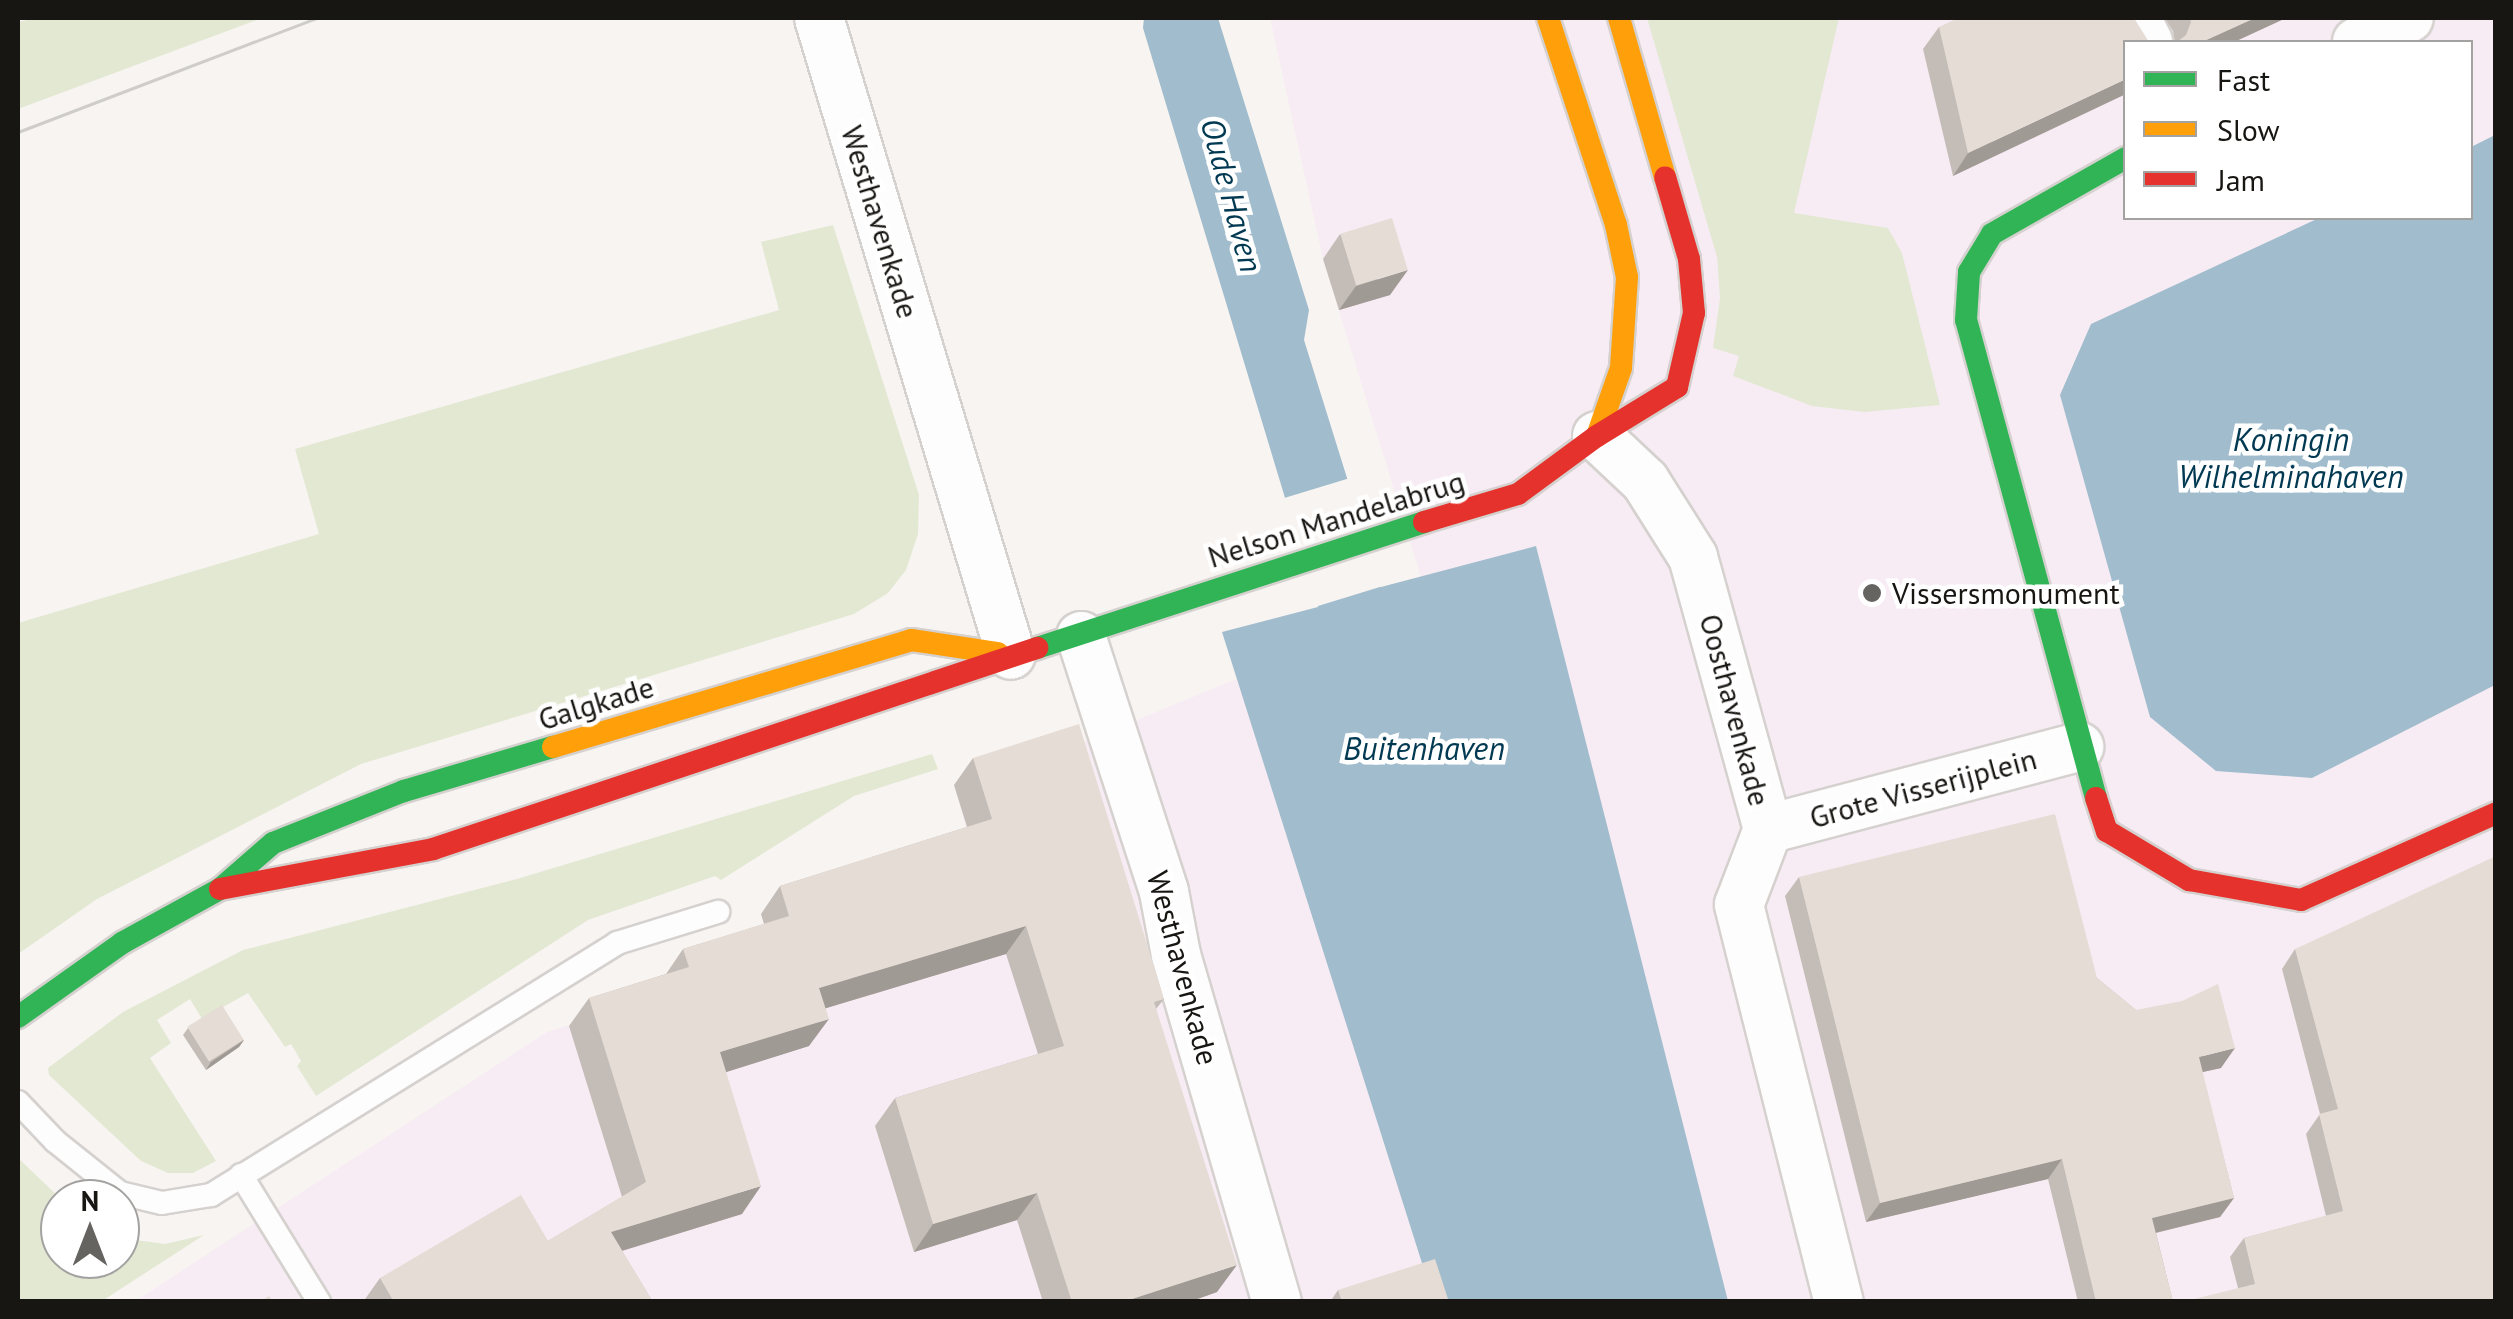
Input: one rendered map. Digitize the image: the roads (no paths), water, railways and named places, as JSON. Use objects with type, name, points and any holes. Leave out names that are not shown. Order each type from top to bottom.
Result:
[{"type":"main road","points":[[1548,18],[1616,225],[1627,277],[1621,368],[1597,436]]},
{"type":"main road","points":[[1597,436],[1677,387],[1694,313],[1689,258],[1619,18]]},
{"type":"main road","points":[[2123,160],[1992,234],[1968,272],[1966,320],[2079,748],[2108,831],[2189,880],[2301,900],[2496,812]]},
{"type":"main road","name":"Nelson Mandelabrug","points":[[1080,636],[1368,538],[1518,494],[1597,436]]},
{"type":"main road","name":"Galgkade","points":[[220,889],[432,849],[1011,655],[1080,636]]},
{"type":"main road","name":"Galgkade","points":[[18,1018],[122,943],[220,889],[273,843],[404,792],[911,640],[1011,655]]},
{"type":"street","name":"Westhavenkade","points":[[820,18],[1011,655]]},
{"type":"street","points":[[2361,40],[2409,18]]},
{"type":"street","name":"Oosthavenkade","points":[[1597,436],[1645,480],[1694,556],[1768,830],[1739,905],[1839,1302]]},
{"type":"street","name":"Westhavenkade","points":[[1080,636],[1164,892],[1186,988],[1278,1302]]},
{"type":"street","name":"Grote Visserijplein","points":[[1768,830],[2079,748]]},
{"type":"lane","points":[[18,1102],[55,1141],[120,1193],[162,1202],[211,1195],[618,943],[718,912]]},
{"type":"lane","points":[[241,1175],[319,1302]]},
{"type":"water","name":"Buitenhaven","points":[[1144,18],[1218,18],[1309,310],[1304,340],[1381,587],[1536,546],[1728,1301],[1434,1301],[1222,632],[1318,607],[1143,28]]},
{"type":"water","name":"Koningin Wilhelminahaven","points":[[2495,135],[2495,685],[2312,778],[2216,771],[2150,717],[2060,395],[2091,324],[2315,220],[2473,220],[2473,146]]},
{"type":"tram line","points":[[18,132],[317,18]]},
{"type":"place","name":"Vissersmonument","points":[[1872,593]]},
{"type":"water label","name":"Oude Haven","points":[[1232,195]]}]
